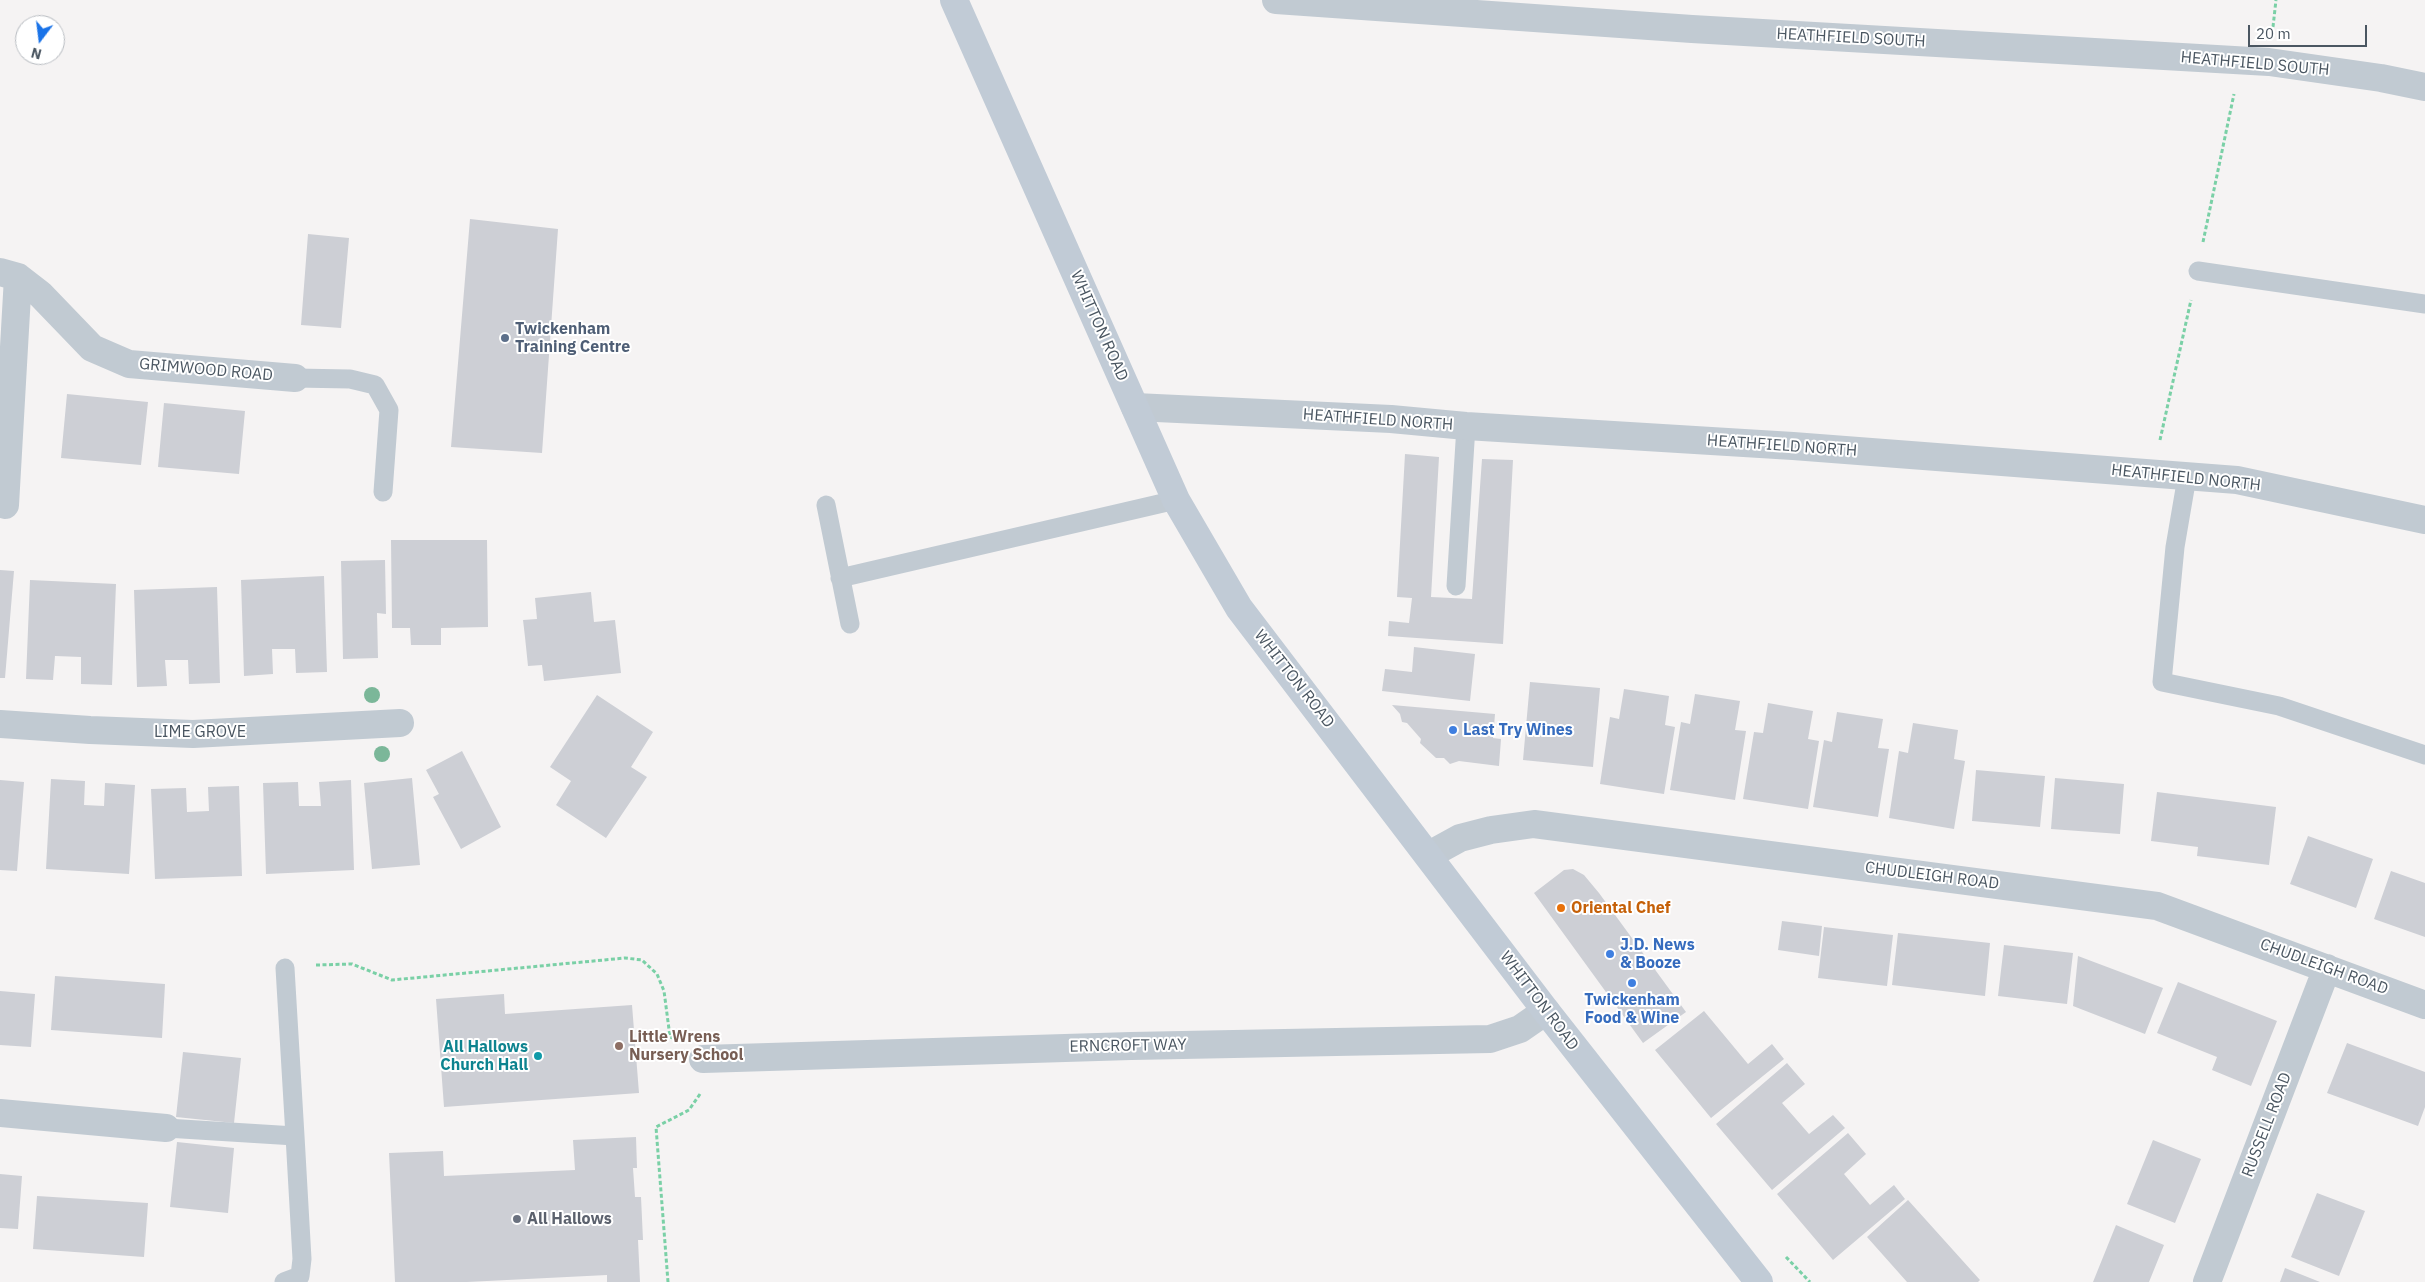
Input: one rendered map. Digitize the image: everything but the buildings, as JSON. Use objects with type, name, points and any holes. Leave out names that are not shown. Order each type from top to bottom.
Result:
[{"type":"main road","name":"WHITTON ROAD","points":[[954,0],[1176,500],[1239,608],[1546,1011],[1759,1282]]},
{"type":"street","name":"HEATHFIELD SOUTH","points":[[1276,0],[1692,29],[2269,62],[2381,78],[2425,87]]},
{"type":"street","name":"GRIMWOOD ROAD","points":[[9,274],[40,294],[92,348],[129,364],[295,378]]},
{"type":"street","points":[[5,505],[9,274]]},
{"type":"street","name":"HEATHFIELD NORTH","points":[[1135,407],[1391,419],[1466,426],[1792,446],[2237,480],[2425,520]]},
{"type":"street","name":"LIME GROVE","points":[[0,724],[193,734],[400,723]]},
{"type":"street","name":"CHUDLEIGH ROAD","points":[[1429,855],[1460,838],[1491,830],[1534,824],[2158,906],[2425,1005]]},
{"type":"street","name":"RUSSELL ROAD","points":[[2207,1282],[2327,968]]},
{"type":"street","name":"ERNCROFT WAY","points":[[703,1059],[1121,1046],[1490,1038],[1520,1029],[1546,1011]]},
{"type":"street","points":[[0,1113],[166,1128]]},
{"type":"lane","points":[[2198,271],[2425,304]]},
{"type":"lane","points":[[295,378],[350,379],[375,385],[389,410],[382,492]]},
{"type":"lane","points":[[1456,586],[1466,426]]},
{"type":"lane","points":[[2187,477],[2175,547],[2162,682],[2279,706],[2425,755]]},
{"type":"lane","points":[[840,578],[1176,500]]},
{"type":"lane","points":[[826,505],[850,624]]},
{"type":"lane","points":[[284,1282],[300,1276],[302,1259],[285,968]]},
{"type":"lane","points":[[166,1128],[295,1136]]},
{"type":"path","points":[[338,964],[352,964],[392,980],[625,958],[642,960],[657,974],[664,991],[670,1036],[688,1046],[703,1059],[705,1086],[689,1110],[656,1127],[668,1282]]},
{"type":"place","name":"Twickenham Training Centre","points":[[505,338]]},
{"type":"place","name":"Last Try Wines","points":[[1453,730]]},
{"type":"place","name":"Oriental Chef","points":[[1561,908]]},
{"type":"place","name":"J.D. News & Booze","points":[[1610,954]]},
{"type":"place","name":"Twickenham Food & Wine","points":[[1632,983]]},
{"type":"place","name":"Little Wrens Nursery School","points":[[619,1046]]},
{"type":"place","name":"All Hallows Church Hall","points":[[538,1056]]},
{"type":"place","name":"All Hallows","points":[[517,1219]]}]
